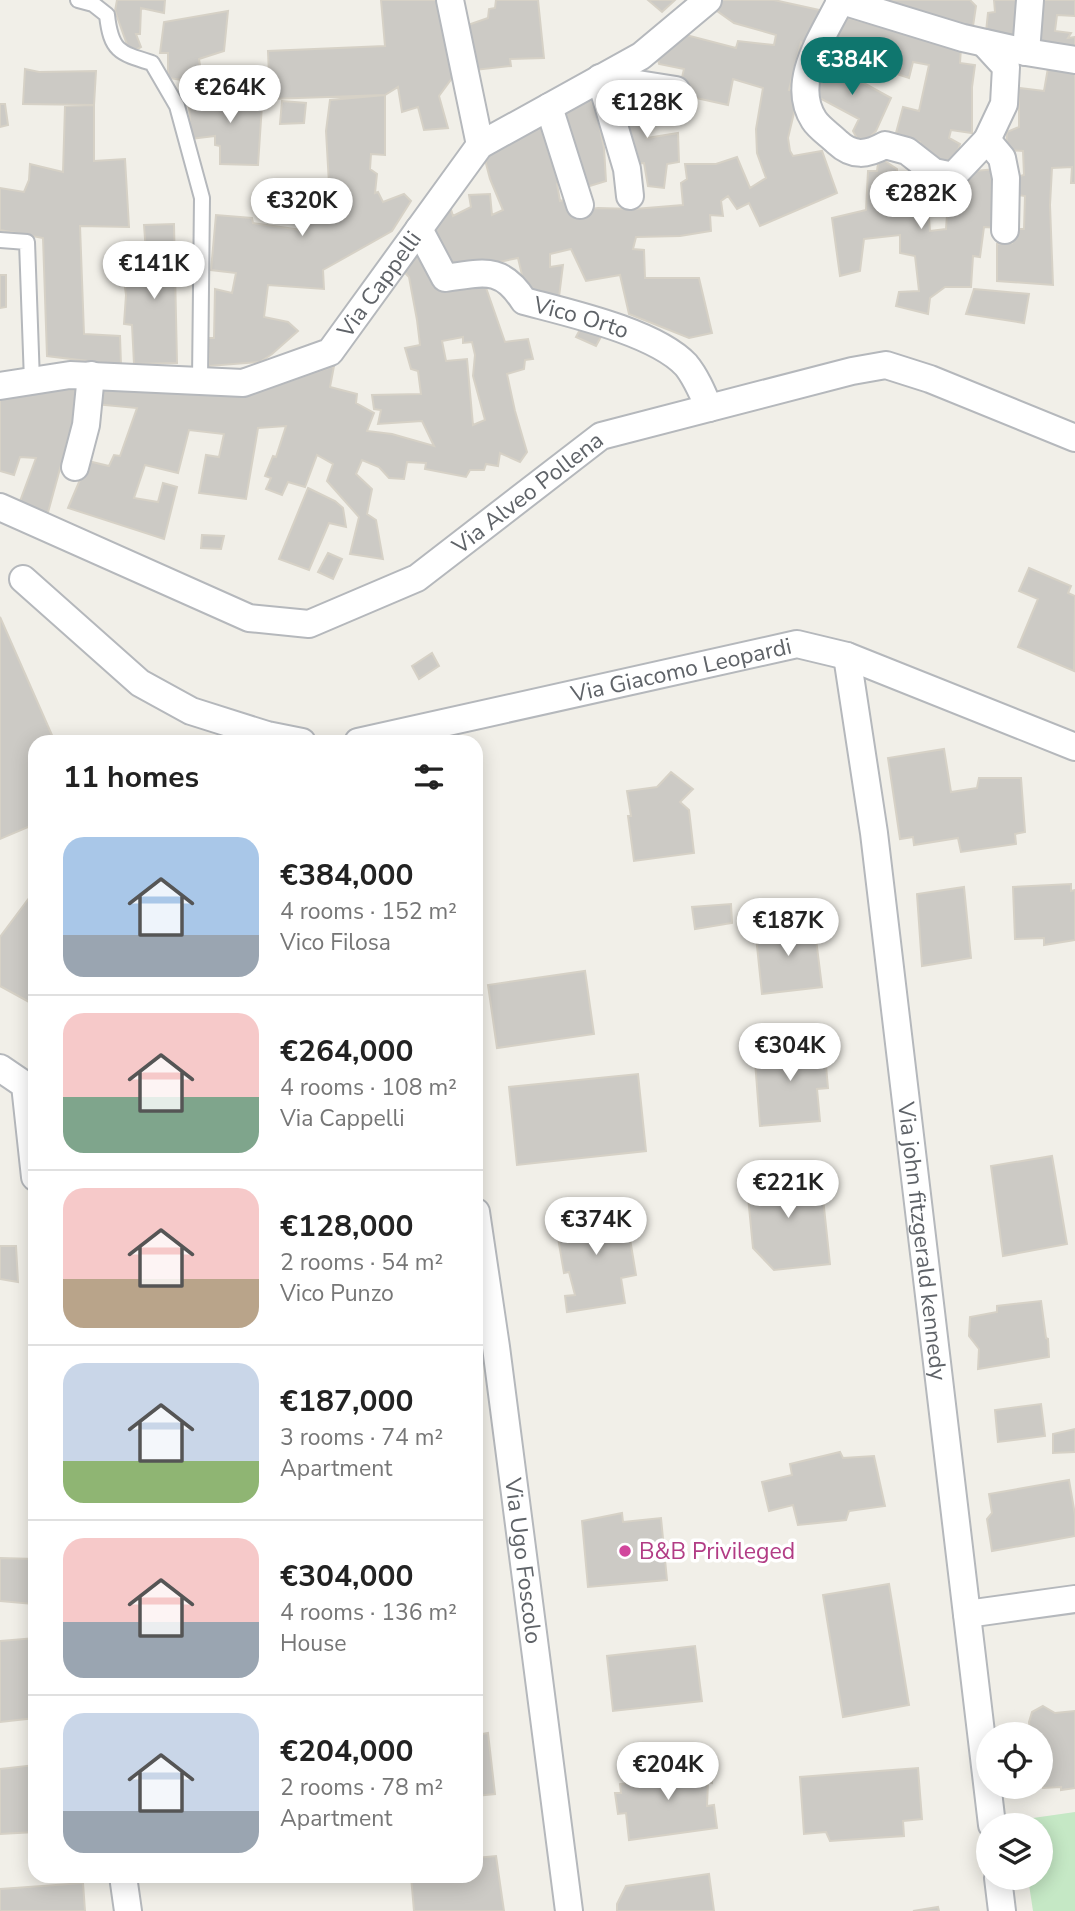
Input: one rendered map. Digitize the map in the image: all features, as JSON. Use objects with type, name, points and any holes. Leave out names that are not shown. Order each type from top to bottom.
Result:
[{"type":"street","points":[[450,0],[480,145]]},
{"type":"street","name":"Via Cappelli","points":[[0,386],[70,375],[243,383],[330,352],[480,145],[641,56],[708,0]]},
{"type":"street","points":[[984,43],[1006,67],[1004,104],[987,140],[953,176],[934,172],[906,151],[886,145],[870,153],[847,151],[814,121],[804,97],[806,74],[840,0],[984,43],[1075,60]]},
{"type":"street","points":[[1026,52],[1030,0]]},
{"type":"street","points":[[631,196],[627,169],[600,78],[676,90]]},
{"type":"street","points":[[549,107],[580,205]]},
{"type":"street","points":[[987,140],[1002,158],[1006,178],[1005,230]]},
{"type":"street","name":"Vico Orto","points":[[419,229],[445,278],[495,274],[515,286],[524,301],[641,337],[667,348],[687,366],[701,388],[709,408]]},
{"type":"street","name":"Via Alveo Pollena","points":[[0,507],[249,618],[309,624],[417,578],[601,436],[852,371],[886,365],[930,379],[1075,438]]},
{"type":"street","points":[[75,467],[86,425],[91,375]]},
{"type":"street","points":[[23,579],[141,683],[191,711],[267,735]]},
{"type":"street","name":"Via Giacomo Leopardi","points":[[389,735],[797,644],[847,656],[1075,747]]},
{"type":"street","name":"Via john fitzgerald kennedy","points":[[847,656],[875,847],[991,1813]]},
{"type":"street","points":[[0,1068],[28,1086]]},
{"type":"street","name":"Via Ugo Foscolo","points":[[484,1317],[569,1911]]},
{"type":"street","points":[[967,1614],[1075,1598]]},
{"type":"street","points":[[124,1883],[128,1911]]},
{"type":"street","points":[[999,1890],[1002,1911]]},
{"type":"lane","points":[[78,0],[93,4],[107,15],[110,37],[124,54],[152,63],[177,106],[202,198],[200,380]]},
{"type":"lane","points":[[0,240],[27,242],[32,381]]},
{"type":"green space","points":[[1075,1812],[1075,1911],[1033,1911],[1030,1890],[1053,1890],[1053,1815]]},
{"type":"building","points":[[117,0],[165,0],[164,13],[141,8],[140,34],[136,34],[141,47],[130,53],[115,11]]},
{"type":"building","points":[[381,0],[441,0],[458,70],[439,96],[448,128],[424,130],[418,107],[402,112],[398,87],[385,95],[270,99],[268,51],[385,46]]},
{"type":"building","points":[[496,0],[538,0],[544,58],[510,59],[511,66],[475,70],[468,25],[488,18],[489,9],[495,8]]},
{"type":"building","points":[[648,0],[675,0],[662,12]]},
{"type":"building","points":[[719,0],[774,0],[824,11],[815,47],[801,42],[789,90],[799,92],[788,138],[793,156],[822,151],[837,193],[760,226],[749,203],[737,209],[728,196],[721,201],[723,216],[710,215],[711,231],[680,236],[636,237],[633,249],[644,250],[645,278],[699,278],[712,333],[689,338],[629,314],[620,275],[586,281],[571,249],[550,254],[550,267],[563,265],[558,305],[522,292],[518,258],[446,273],[428,224],[448,200],[453,216],[471,207],[469,195],[490,194],[492,215],[503,210],[484,156],[545,114],[560,180],[557,184],[560,201],[571,198],[583,210],[683,205],[681,183],[687,179],[685,164],[716,164],[737,157],[750,188],[766,178],[757,153],[756,129],[763,88],[733,79],[728,105],[678,94],[684,69],[659,64],[656,50],[675,32],[736,48],[738,41],[774,45],[776,35],[734,23],[710,6]]},
{"type":"building","points":[[849,0],[970,0],[976,6],[972,33]]},
{"type":"building","points":[[994,0],[1020,0],[1019,36],[986,32],[988,13],[995,12]]},
{"type":"building","points":[[1034,0],[1075,0],[1075,16],[1057,15],[1055,31],[1071,33],[1068,38],[1075,37],[1075,52],[1034,45]]},
{"type":"building","points":[[228,11],[224,51],[199,59],[203,86],[192,92],[189,81],[168,78],[168,53],[160,53],[164,22]]},
{"type":"building","points":[[837,15],[961,48],[960,63],[975,65],[972,133],[951,130],[949,138],[960,144],[954,163],[917,153],[920,142],[896,133],[903,107],[919,111],[929,65],[913,62],[909,78],[890,72],[893,66],[872,59],[831,33]]},
{"type":"building","points":[[828,50],[852,71],[849,75],[891,98],[876,131],[861,146],[853,131],[859,119],[814,95]]},
{"type":"building","points":[[1048,68],[1075,72],[1075,183],[1071,183],[1072,167],[1052,168],[1050,205],[1053,285],[997,281],[997,244],[1012,243],[1014,229],[1024,229],[1025,196],[1011,194],[1012,178],[1024,175],[1023,151],[1006,150],[1007,132],[1019,127],[1019,88],[1044,91]]},
{"type":"building","points":[[25,69],[39,72],[96,71],[94,105],[23,104]]},
{"type":"building","points":[[224,77],[245,77],[243,103],[262,105],[258,165],[220,164],[220,146],[215,145],[215,136],[191,139],[189,105],[221,106]]},
{"type":"building","points":[[620,86],[646,93],[647,138],[678,133],[679,162],[667,164],[664,188],[648,186],[644,163],[629,165]]},
{"type":"building","points":[[588,92],[598,119],[604,148],[606,181],[580,189],[559,104]]},
{"type":"building","points":[[385,95],[385,155],[371,154],[370,169],[377,174],[375,193],[378,192],[383,202],[404,194],[411,201],[392,231],[323,270],[324,289],[268,285],[264,317],[288,322],[298,331],[260,362],[209,366],[208,338],[214,338],[215,289],[232,293],[236,273],[211,270],[216,215],[252,218],[253,223],[302,230],[305,210],[314,211],[314,217],[331,219],[326,131],[330,100]]},
{"type":"building","points":[[282,101],[306,103],[304,123],[280,124]]},
{"type":"building","points":[[0,104],[5,104],[8,125],[0,127]]},
{"type":"building","points":[[94,105],[94,161],[125,159],[129,227],[80,226],[84,334],[120,336],[121,365],[47,356],[43,238],[0,230],[0,188],[24,192],[29,180],[30,164],[63,172],[65,106]]},
{"type":"building","points":[[879,157],[897,169],[897,186],[927,192],[930,231],[946,229],[949,186],[962,186],[965,172],[995,169],[998,228],[984,227],[980,257],[973,256],[971,287],[945,287],[930,298],[928,314],[896,306],[899,292],[919,291],[915,256],[900,253],[900,235],[864,239],[860,271],[840,276],[832,218],[866,210],[868,171],[877,171]]},
{"type":"building","points":[[174,224],[177,363],[134,364],[132,325],[124,324],[124,279],[148,279],[144,225]]},
{"type":"building","points":[[413,243],[485,285],[505,342],[528,339],[533,359],[525,360],[524,369],[507,374],[527,452],[520,462],[500,453],[498,466],[486,464],[484,470],[470,470],[466,477],[425,469],[426,463],[407,462],[404,479],[389,478],[379,467],[362,460],[356,474],[372,489],[367,514],[376,520],[383,559],[350,554],[359,517],[327,481],[333,464],[317,455],[305,487],[288,482],[282,495],[266,489],[271,478],[265,476],[273,456],[276,457],[286,426],[258,428],[246,499],[199,493],[206,455],[219,457],[224,434],[189,430],[178,473],[145,465],[134,498],[158,502],[163,483],[177,487],[164,539],[68,508],[88,461],[109,466],[114,455],[120,456],[137,408],[95,404],[91,386],[269,388],[334,366],[330,387],[357,394],[356,403],[374,413],[367,431],[392,434],[434,446],[422,421],[378,424],[381,410],[374,409],[372,395],[421,394],[418,371],[411,369],[405,348],[420,345],[409,277],[394,262]],"holes":[[[463,337],[463,343],[472,342],[475,355],[473,376],[485,420],[473,425],[467,359],[446,361],[442,341]]]},
{"type":"building","points":[[0,275],[6,275],[6,307],[0,308]]},
{"type":"building","points":[[974,289],[1029,294],[1024,323],[966,314]]},
{"type":"building","points":[[583,324],[602,335],[596,346],[576,337]]},
{"type":"building","points":[[77,389],[71,434],[66,446],[72,451],[66,467],[61,465],[47,516],[19,504],[36,458],[20,457],[14,475],[0,471],[0,392]]},
{"type":"building","points":[[308,488],[335,501],[343,508],[346,527],[329,523],[309,570],[279,559]]},
{"type":"building","points":[[202,535],[224,536],[221,549],[201,548]]},
{"type":"building","points":[[328,553],[342,559],[333,579],[318,572]]},
{"type":"building","points":[[1029,568],[1071,586],[1068,593],[1075,596],[1074,671],[1018,647],[1038,599],[1019,591]]},
{"type":"building","points":[[0,617],[52,735],[28,735],[28,827],[0,839]]},
{"type":"building","points":[[432,653],[439,666],[419,679],[412,666]]},
{"type":"building","points":[[944,749],[951,792],[977,788],[979,778],[1021,778],[1025,832],[1015,834],[1016,844],[961,852],[958,838],[914,845],[913,837],[900,839],[888,758]]},
{"type":"building","points":[[671,772],[693,789],[680,802],[689,810],[694,853],[634,861],[627,791],[657,787]]},
{"type":"building","points":[[1071,884],[1071,891],[1075,890],[1075,940],[1044,945],[1044,938],[1015,939],[1013,887]]},
{"type":"building","points":[[964,887],[971,958],[922,966],[917,894]]},
{"type":"building","points":[[28,899],[28,1001],[0,986],[0,937]]},
{"type":"building","points":[[731,904],[732,923],[695,929],[692,907]]},
{"type":"building","points":[[814,923],[822,987],[762,994],[755,927]]},
{"type":"building","points":[[585,971],[594,1034],[497,1048],[488,985]]},
{"type":"building","points":[[824,1043],[828,1088],[817,1089],[820,1121],[760,1126],[754,1048]]},
{"type":"building","points":[[638,1074],[646,1151],[517,1165],[509,1087]]},
{"type":"building","points":[[1052,1156],[1067,1244],[1003,1256],[991,1166]]},
{"type":"building","points":[[803,1170],[823,1198],[830,1264],[774,1270],[753,1248],[746,1176]]},
{"type":"building","points":[[617,1202],[622,1228],[628,1227],[636,1275],[621,1278],[625,1303],[567,1312],[565,1296],[575,1295],[569,1272],[564,1273],[557,1232],[574,1229],[571,1209]]},
{"type":"building","points":[[0,1246],[16,1246],[18,1282],[0,1279]]},
{"type":"building","points":[[1041,1301],[1049,1357],[978,1369],[979,1349],[969,1336],[970,1317],[997,1312],[997,1306]]},
{"type":"building","points":[[1041,1404],[1045,1436],[998,1442],[995,1410]]},
{"type":"building","points":[[1075,1429],[1075,1452],[1053,1453],[1053,1434]]},
{"type":"building","points":[[840,1452],[843,1458],[874,1456],[885,1506],[849,1511],[846,1520],[798,1525],[793,1505],[769,1511],[762,1482],[792,1475],[790,1464]]},
{"type":"building","points":[[1069,1480],[1075,1515],[1075,1536],[992,1551],[987,1519],[992,1513],[989,1494]]},
{"type":"building","name":"B&B Privileged","points":[[622,1513],[623,1522],[661,1518],[667,1580],[588,1587],[582,1521]]},
{"type":"building","points":[[0,1558],[28,1559],[28,1604],[0,1601]]},
{"type":"building","points":[[889,1584],[909,1705],[843,1717],[823,1595]]},
{"type":"building","points":[[28,1639],[28,1719],[0,1722],[0,1641]]},
{"type":"building","points":[[695,1646],[702,1701],[613,1711],[607,1656]]},
{"type":"building","points":[[1043,1706],[1055,1713],[1075,1711],[1075,1788],[1061,1790],[1061,1787],[1053,1787],[1053,1722],[1029,1722],[1032,1712]]},
{"type":"building","points":[[488,1733],[495,1794],[483,1795],[483,1734]]},
{"type":"building","points":[[666,1760],[668,1771],[691,1768],[690,1763],[711,1760],[712,1783],[708,1782],[707,1806],[714,1805],[717,1828],[629,1840],[626,1813],[618,1814],[615,1793],[621,1793],[620,1784],[652,1780],[649,1763]]},
{"type":"building","points":[[28,1766],[28,1832],[0,1834],[0,1769]]},
{"type":"building","points":[[918,1768],[922,1819],[903,1821],[904,1836],[830,1841],[826,1832],[804,1834],[800,1777]]},
{"type":"building","points":[[496,1856],[504,1911],[414,1911],[412,1883],[483,1883],[483,1857]]},
{"type":"building","points":[[709,1874],[714,1911],[617,1911],[617,1904],[626,1886]]},
{"type":"building","points":[[83,1883],[85,1911],[0,1911],[0,1889]]},
{"type":"building","points":[[938,1907],[939,1911],[913,1911]]},
{"type":"place","name":"B&B Privileged","points":[[625,1551]]}]
